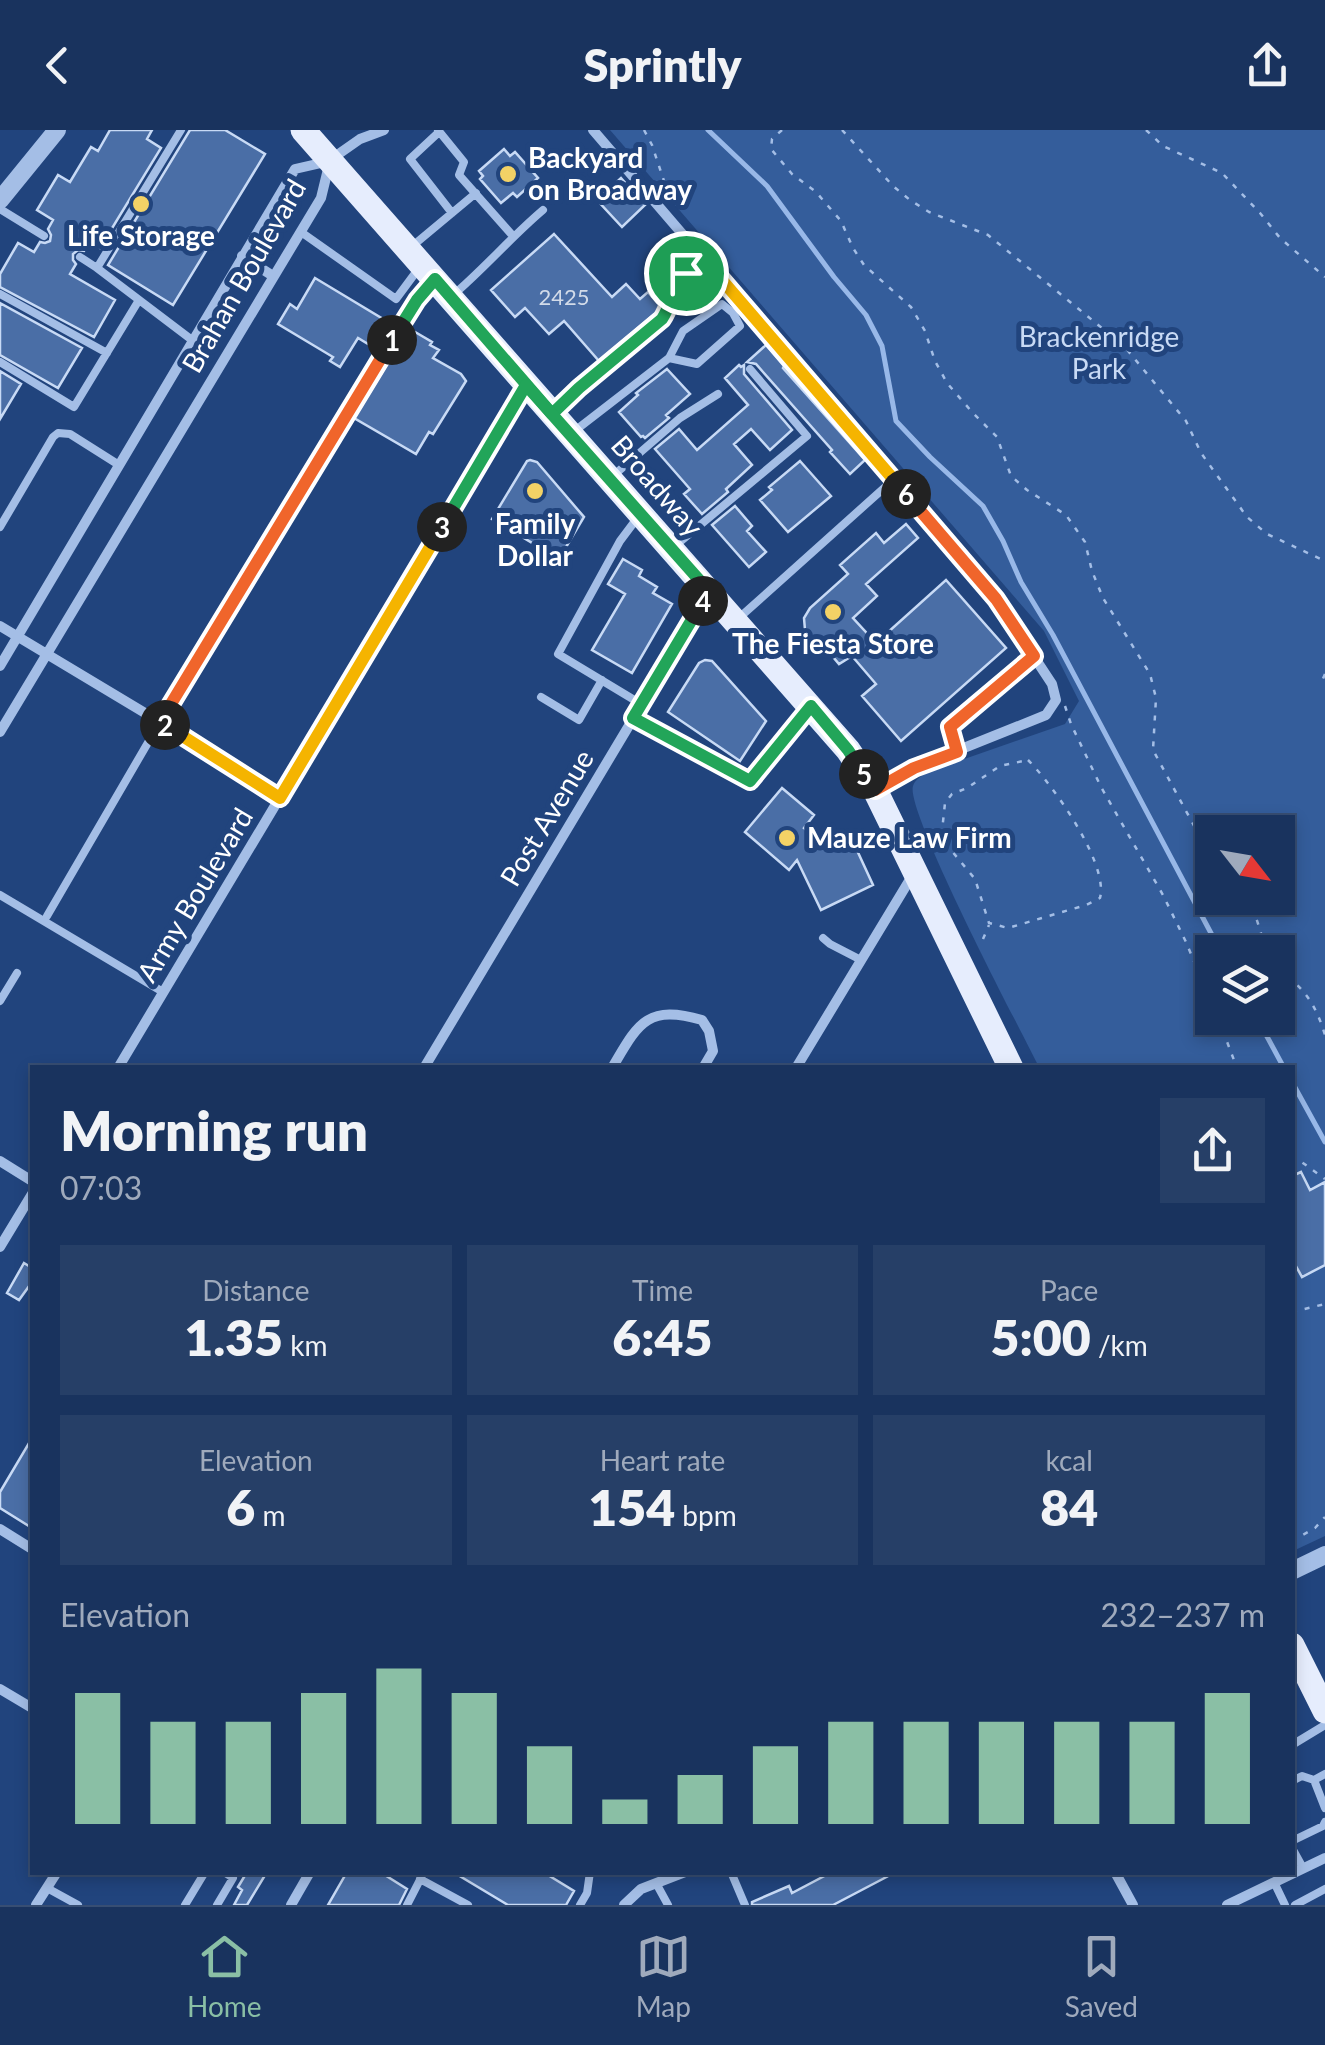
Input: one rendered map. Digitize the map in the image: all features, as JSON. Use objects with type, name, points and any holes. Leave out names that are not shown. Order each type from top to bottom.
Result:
[{"type":"main road","name":"Broadway","points":[[303,130],[848,750],[875,790],[1010,1065]]},
{"type":"main road","points":[[1295,1650],[1325,1711]]},
{"type":"street","points":[[0,200],[58,130]]},
{"type":"street","points":[[330,161],[363,134],[384,130]]},
{"type":"street","points":[[593,130],[703,258],[738,309],[996,599],[1052,684],[1056,700],[1046,715],[914,768],[875,790]]},
{"type":"street","name":"Brahan Boulevard","points":[[0,666],[295,169],[330,161],[321,198],[0,732]]},
{"type":"street","points":[[242,256],[273,276]]},
{"type":"street","name":"Army Boulevard","points":[[120,1065],[526,385]]},
{"type":"street","name":"Post Avenue","points":[[426,1065],[709,591]]},
{"type":"street","points":[[0,626],[280,798]]},
{"type":"street","points":[[798,1065],[915,871]]},
{"type":"street","points":[[614,1065],[636,1027],[662,1013],[702,1020],[709,1031],[713,1052],[706,1065]]},
{"type":"street","points":[[0,1161],[30,1180]]},
{"type":"street","points":[[0,1248],[30,1197]]},
{"type":"street","points":[[0,1530],[30,1548]]},
{"type":"street","points":[[1295,1570],[1325,1555]]},
{"type":"street","points":[[0,1689],[30,1707]]},
{"type":"street","points":[[1295,1872],[1325,1858]]},
{"type":"street","points":[[36,1905],[55,1875]]},
{"type":"street","points":[[291,1905],[308,1875]]},
{"type":"street","points":[[624,1905],[640,1889],[677,1875]]},
{"type":"street","points":[[1116,1875],[1133,1905]]},
{"type":"street","points":[[1227,1905],[1288,1875]]},
{"type":"lane","points":[[97,268],[181,130]]},
{"type":"lane","points":[[452,213],[410,160],[438,131],[464,162],[460,174],[513,236]]},
{"type":"lane","points":[[47,916],[414,304],[452,213],[476,193]]},
{"type":"lane","points":[[0,209],[44,236]]},
{"type":"lane","points":[[300,232],[396,299],[429,273],[473,278],[543,210]]},
{"type":"lane","points":[[80,258],[192,340]]},
{"type":"lane","points":[[552,414],[662,319],[680,278],[703,258]]},
{"type":"lane","points":[[0,294],[107,354]]},
{"type":"lane","points":[[0,362],[74,407],[139,300]]},
{"type":"lane","points":[[570,434],[669,358],[683,330],[722,304],[738,309],[740,326],[697,364],[669,358]]},
{"type":"lane","points":[[672,549],[807,436],[750,369]]},
{"type":"lane","points":[[610,478],[680,418],[718,394]]},
{"type":"lane","points":[[0,527],[52,437],[58,433],[70,434],[119,464]]},
{"type":"lane","points":[[736,621],[893,480]]},
{"type":"lane","points":[[641,514],[620,542],[558,654],[641,704]]},
{"type":"lane","points":[[957,752],[950,727],[1034,656]]},
{"type":"lane","points":[[541,697],[580,720],[602,680]]},
{"type":"lane","points":[[633,718],[750,781],[811,706]]},
{"type":"lane","points":[[0,895],[163,992]]},
{"type":"lane","points":[[823,938],[860,960]]},
{"type":"lane","points":[[0,1001],[17,973]]},
{"type":"lane","points":[[1295,1743],[1325,1725]]},
{"type":"lane","points":[[1295,1780],[1302,1776],[1314,1780],[1325,1774]]},
{"type":"lane","points":[[1314,1780],[1325,1808]]},
{"type":"lane","points":[[1295,1843],[1325,1822]]},
{"type":"lane","points":[[1295,1851],[1303,1868]]},
{"type":"lane","points":[[185,1905],[203,1875]]},
{"type":"lane","points":[[217,1905],[233,1878],[228,1875]]},
{"type":"lane","points":[[580,1905],[587,1893],[590,1875]]},
{"type":"lane","points":[[732,1875],[745,1905]]},
{"type":"lane","points":[[407,1905],[422,1876],[468,1905]]},
{"type":"lane","points":[[1274,1882],[1285,1905]]},
{"type":"lane","points":[[656,1883],[668,1905]]},
{"type":"lane","points":[[47,1888],[78,1905]]},
{"type":"lane","points":[[1295,1905],[1325,1890]]},
{"type":"lane","points":[[1251,1893],[1258,1905]]},
{"type":"path","points":[[644,130],[672,204]]},
{"type":"path","points":[[782,130],[772,138],[771,149],[841,221],[864,265],[911,307],[947,383],[997,436],[1011,476],[1066,515],[1085,542],[1103,598],[1150,674],[1156,698],[1153,750],[1195,828]]},
{"type":"path","points":[[842,130],[910,200],[988,235],[1124,346],[1186,421],[1201,453],[1247,517],[1267,534],[1325,561]]},
{"type":"path","points":[[1146,130],[1163,146],[1222,173],[1280,238],[1325,277]]},
{"type":"path","points":[[1325,674],[1325,685]]},
{"type":"path","points":[[1056,700],[1066,707],[1095,774],[1163,895],[1195,964]]},
{"type":"path","points":[[983,939],[989,923],[975,879],[955,858],[942,831],[945,803],[952,794],[1000,766],[1028,760],[1071,815],[1094,860],[1102,891],[1100,898],[1086,905],[1016,926],[989,923]]},
{"type":"path","points":[[1295,982],[1319,1014],[1325,1034]]},
{"type":"path","points":[[1224,1035],[1236,1065]]},
{"type":"path","points":[[1295,1157],[1325,1179]]},
{"type":"path","points":[[1295,1311],[1325,1304]]},
{"type":"path","points":[[1295,1540],[1325,1517]]},
{"type":"green space","name":"Brackenridge Park","points":[[610,130],[1325,130],[1325,1536],[1295,1550],[1295,1065],[1038,1065],[945,876],[915,804],[913,786],[930,771],[1065,724],[1079,701],[1044,631]]},
{"type":"building","points":[[110,130],[152,130],[147,139],[161,148],[100,248],[90,242],[84,251],[73,254],[76,264],[70,274],[115,300],[94,337],[0,287],[0,274],[18,243],[34,252],[40,242],[50,241],[48,229],[53,220],[37,210],[58,175],[70,182],[91,147],[98,151]]},
{"type":"building","points":[[190,130],[225,130],[265,154],[173,305],[108,265]]},
{"type":"building","name":"Backyard on Broadway","points":[[504,149],[510,156],[515,152],[538,178],[517,197],[513,193],[501,203],[480,179],[483,176],[479,171]]},
{"type":"building","points":[[621,178],[645,205],[622,227],[597,200]]},
{"type":"building","points":[[554,234],[612,297],[626,284],[640,299],[648,292],[660,306],[599,361],[564,321],[549,334],[525,308],[515,317],[491,290]]},
{"type":"building","points":[[315,278],[393,325],[378,350],[358,338],[340,367],[330,361],[333,357],[278,324],[290,304],[297,309]]},
{"type":"building","points":[[0,303],[82,348],[58,388],[0,355]]},
{"type":"building","points":[[410,329],[439,350],[433,358],[466,381],[416,454],[354,418]]},
{"type":"building","points":[[766,345],[865,460],[850,474],[756,364],[747,362]]},
{"type":"building","points":[[744,365],[744,374],[792,430],[770,450],[751,429],[734,444],[752,465],[702,514],[684,494],[690,489],[655,449],[679,429],[697,450],[748,405],[725,378]]},
{"type":"building","points":[[667,369],[690,394],[666,415],[669,418],[645,438],[641,437],[619,412]]},
{"type":"building","points":[[0,371],[21,384],[0,419]]},
{"type":"building","name":"Family Dollar","points":[[530,460],[537,462],[584,517],[559,559],[492,519]]},
{"type":"building","points":[[800,461],[831,496],[788,532],[760,500],[772,490],[769,487]]},
{"type":"building","points":[[735,506],[752,526],[747,531],[766,552],[749,567],[712,525]]},
{"type":"building","points":[[906,524],[918,538],[866,584],[877,596],[853,618],[876,643],[946,580],[1006,648],[901,741],[862,696],[876,684],[852,656],[839,664],[823,645],[820,648],[805,630],[804,618],[848,574],[840,565],[876,533],[884,543]]},
{"type":"building","points":[[623,559],[642,570],[639,576],[657,587],[653,593],[672,604],[632,673],[592,650],[625,594],[608,584]]},
{"type":"building","points":[[712,661],[766,721],[740,761],[668,712],[699,663]]},
{"type":"building","points":[[782,788],[814,815],[804,828],[824,845],[849,833],[873,885],[821,910],[797,860],[789,870],[745,832]]},
{"type":"building","points":[[1301,1172],[1310,1190],[1325,1182],[1325,1265],[1302,1277],[1295,1264],[1295,1175]]},
{"type":"building","points":[[24,1263],[30,1267],[30,1285],[19,1300],[7,1293]]},
{"type":"building","points":[[30,1441],[30,1527],[0,1508],[0,1492]]},
{"type":"building","points":[[245,1875],[265,1875],[247,1905],[234,1905],[242,1890],[238,1887]]},
{"type":"building","points":[[345,1875],[385,1875],[407,1889],[399,1905],[328,1905]]},
{"type":"building","points":[[458,1875],[548,1875],[574,1891],[566,1905],[508,1905]]},
{"type":"building","points":[[826,1875],[890,1875],[833,1905],[752,1905],[789,1886],[792,1893]]},
{"type":"waterway","points":[[708,130],[767,186],[866,315],[882,346],[896,421],[983,506],[1212,935]]},
{"type":"waterway","points":[[1266,1035],[1282,1065]]},
{"type":"waterway","points":[[1295,1087],[1325,1142]]},
{"type":"place","name":"Backyard on Broadway","points":[[508,174]]},
{"type":"place","name":"Life Storage","points":[[141,204]]},
{"type":"place","name":"Family Dollar","points":[[535,491]]},
{"type":"place","name":"The Fiesta Store","points":[[833,612]]},
{"type":"place","name":"Mauze Law Firm","points":[[787,838]]},
{"type":"route","points":[[703,258],[996,599],[1034,656],[950,727],[957,752],[914,768],[875,790],[811,706],[750,781],[633,718],[709,591],[526,385],[280,798],[160,722],[414,304],[435,279],[552,414],[662,319],[675,287],[686,273],[703,258]]}]
